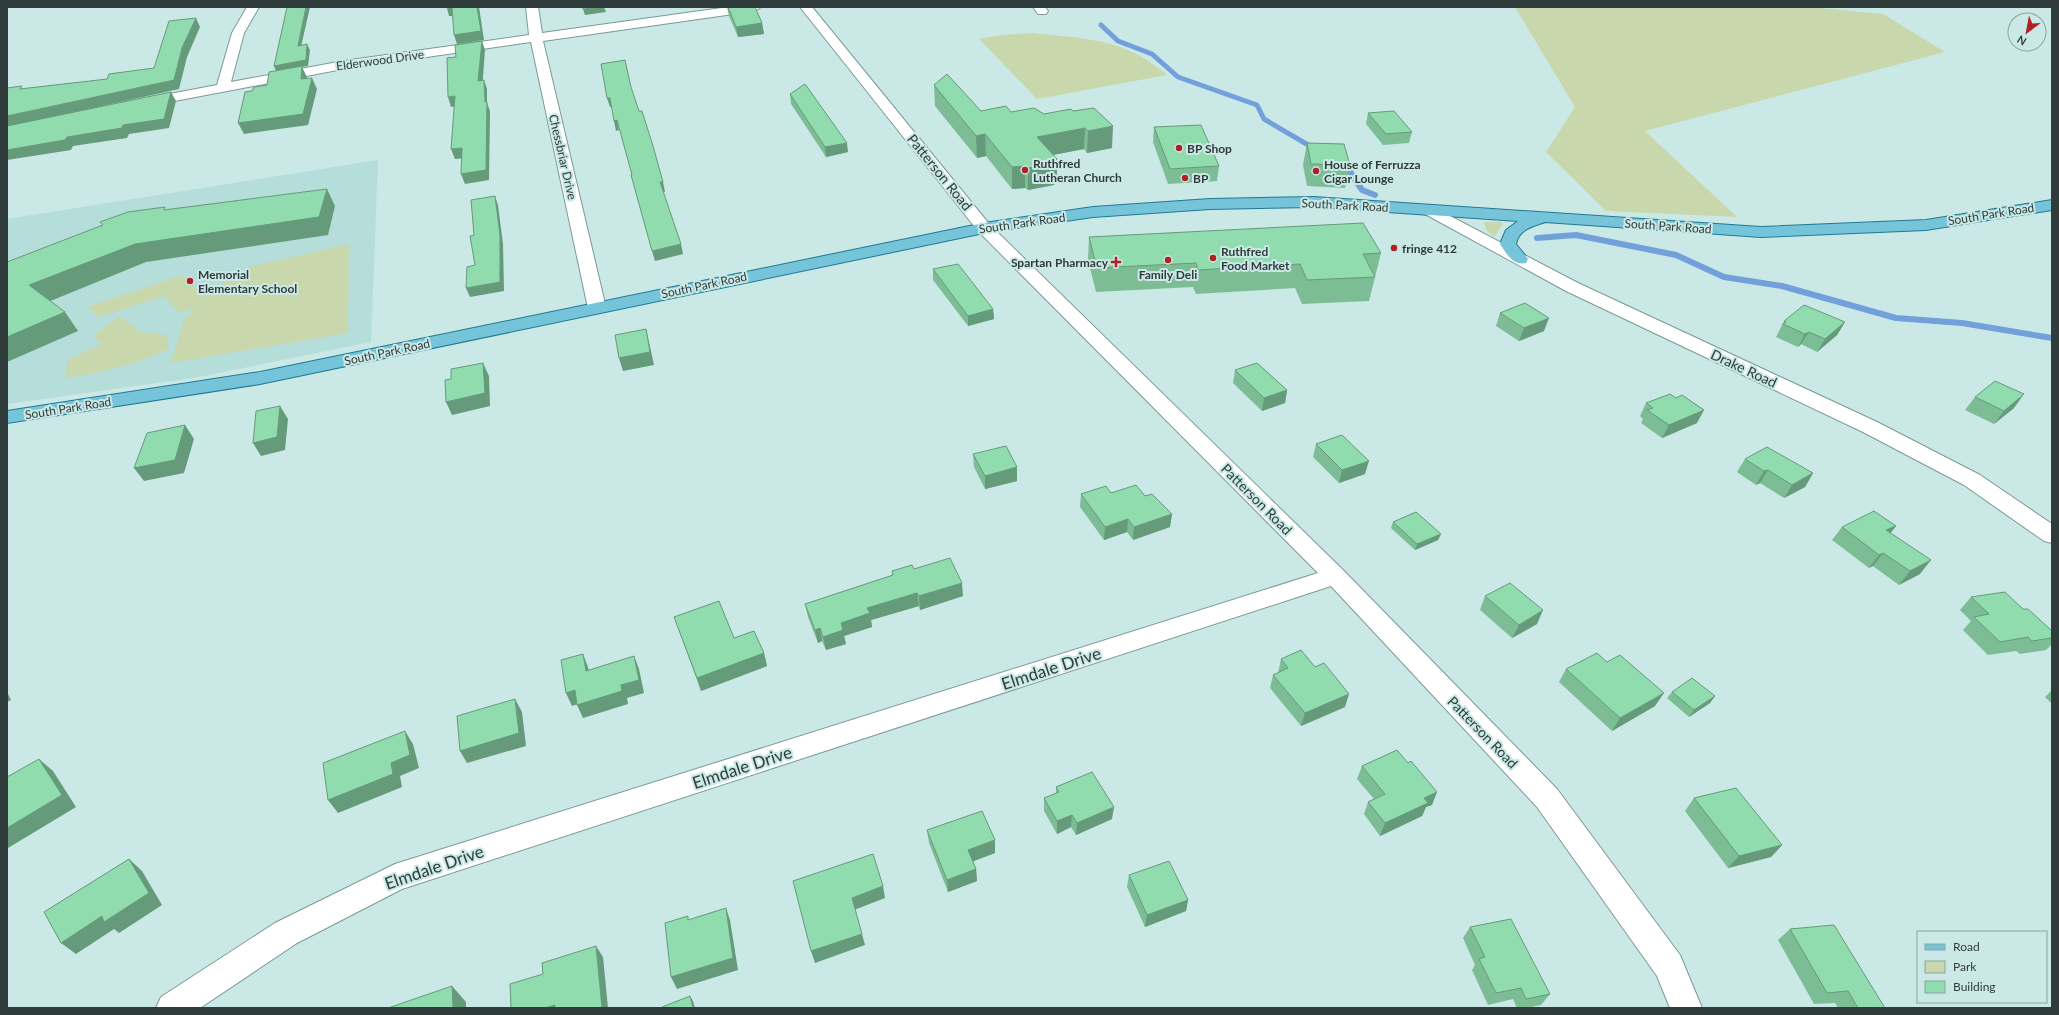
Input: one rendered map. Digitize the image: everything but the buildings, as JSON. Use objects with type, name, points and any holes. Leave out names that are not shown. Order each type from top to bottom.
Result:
[{"type":"main road","name":"South Park Road","points":[[7,417],[260,378],[984,228],[1093,212],[1210,204],[1314,202],[1761,232],[1926,225],[2052,205]]},
{"type":"main road","points":[[1520,259],[1508,244],[1509,235],[1517,226],[1541,218]]},
{"type":"street","points":[[223,86],[238,33],[253,7]]},
{"type":"street","name":"Chessbriar Drive","points":[[532,7],[536,38],[597,308]]},
{"type":"street","name":"Elderwood Drive","points":[[130,106],[223,86],[350,64],[755,7]]},
{"type":"street","name":"Patterson Road","points":[[806,7],[984,228],[1335,576],[1547,798],[1669,966],[1686,1008]]},
{"type":"street","name":"Drake Road","points":[[1431,211],[1572,287],[1870,427],[1966,476],[2052,535]]},
{"type":"street","name":"Elmdale Drive","points":[[172,1008],[286,933],[395,878],[1335,576]]},
{"type":"shaded area","name":"Memorial Elementary School","points":[[378,160],[371,342],[194,378],[7,404],[7,219]]},
{"type":"green space","points":[[1515,7],[1809,7],[1883,14],[1945,52],[1645,131],[1737,217],[1606,211],[1546,152],[1575,107]]},
{"type":"green space","points":[[1032,33],[1088,39],[1116,46],[1142,57],[1167,75],[1037,99],[979,39],[1003,35]]},
{"type":"green space","points":[[1484,222],[1501,222],[1503,224],[1494,237],[1486,229]]},
{"type":"green space","points":[[349,244],[348,333],[171,363],[183,322],[195,307],[179,313],[165,296],[99,317],[87,307],[183,275],[203,298],[207,293],[249,267]]},
{"type":"green space","points":[[119,316],[140,332],[167,335],[169,348],[131,364],[106,371],[66,378],[67,360],[101,344],[94,335]]},
{"type":"waterway","points":[[1101,25],[1118,41],[1152,54],[1178,77],[1257,105],[1264,119],[1315,149]]},
{"type":"waterway","points":[[1341,163],[1347,168]]},
{"type":"waterway","points":[[1347,168],[1362,190],[1375,195]]},
{"type":"waterway","points":[[1537,238],[1576,235],[1676,255],[1724,277],[1782,286],[1896,318],[1962,323],[2052,338]]},
{"type":"place","name":"BP Shop","points":[[1179,148]]},
{"type":"place","name":"Ruthfred Lutheran Church","points":[[1025,170]]},
{"type":"place","name":"House of Ferruzza Cigar Lounge","points":[[1316,171]]},
{"type":"place","name":"BP","points":[[1185,178]]},
{"type":"place","name":"fringe 412","points":[[1394,248]]},
{"type":"place","name":"Ruthfred Food Market","points":[[1213,258]]},
{"type":"place","name":"Family Deli","points":[[1168,260]]},
{"type":"place","name":"Spartan Pharmacy","points":[[1116,262]]},
{"type":"place","name":"Memorial Elementary School","points":[[190,281]]}]
